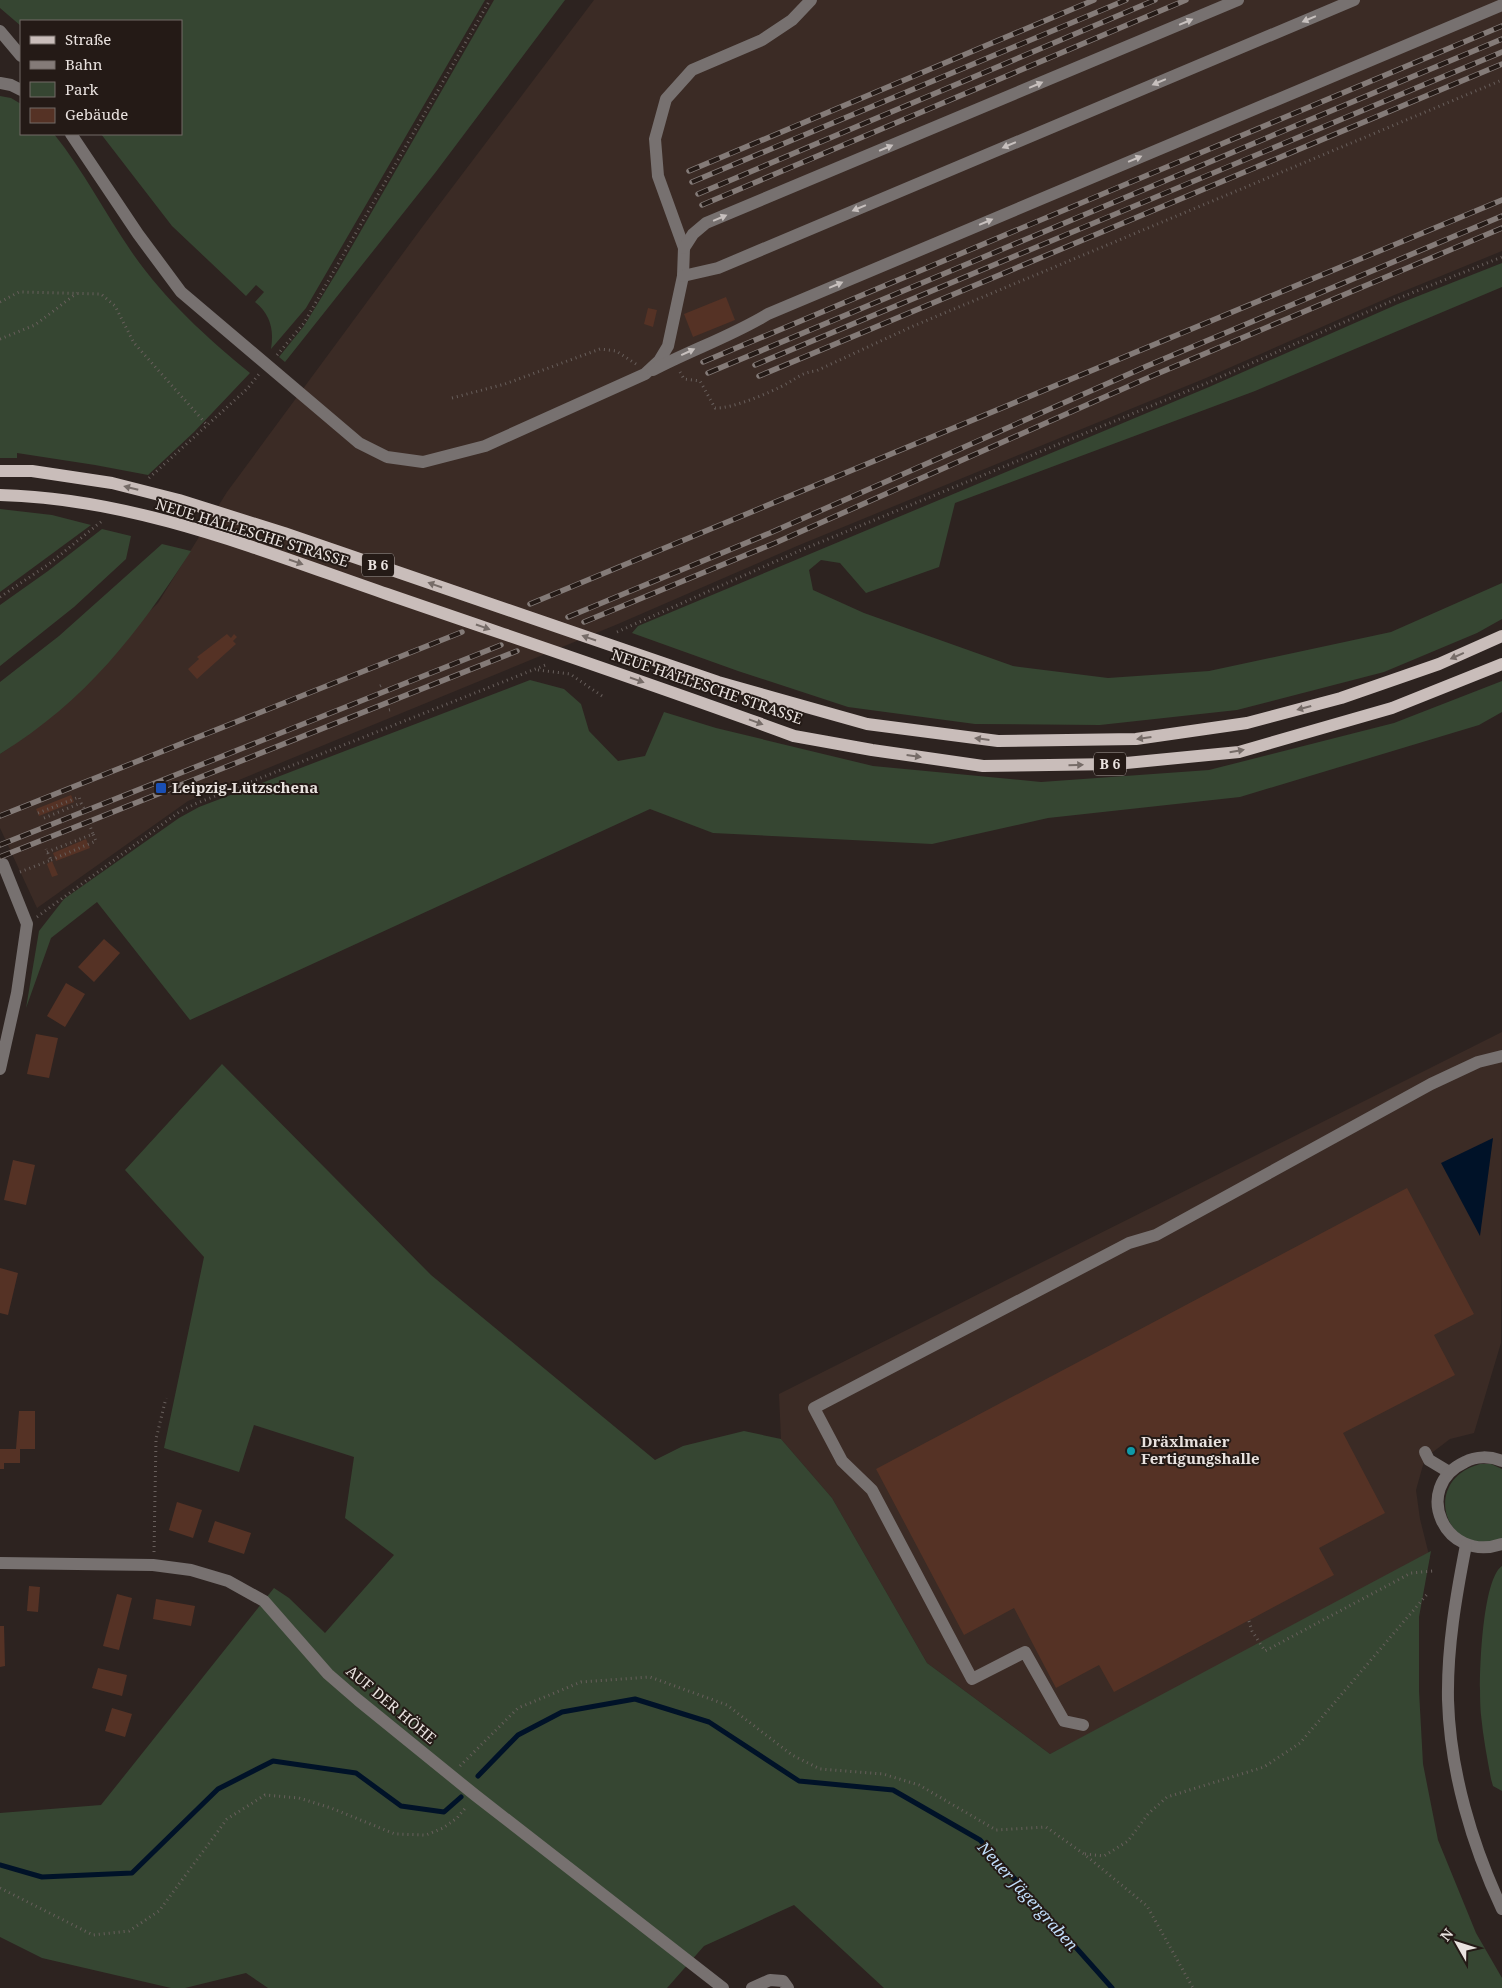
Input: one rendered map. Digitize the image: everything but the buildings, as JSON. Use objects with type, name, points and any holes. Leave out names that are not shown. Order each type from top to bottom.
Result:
[{"type":"main road","name":"NEUE HALLESCHE STRASSE","points":[[0,471],[32,472],[112,483],[224,513],[718,682],[867,724],[998,741],[1136,739],[1247,723],[1341,698],[1439,664],[1502,636]]},
{"type":"main road","name":"NEUE HALLESCHE STRASSE","points":[[0,495],[29,496],[107,508],[215,536],[710,705],[794,736],[872,750],[984,766],[1116,764],[1239,752],[1392,708],[1502,664]]},
{"type":"street","points":[[645,374],[659,361],[668,346],[683,276],[684,248],[658,176],[655,139],[666,99],[692,70],[762,40],[792,20],[811,0]]},
{"type":"street","points":[[684,248],[693,234],[706,223],[1238,0]]},
{"type":"street","points":[[683,276],[718,268],[1354,0]]},
{"type":"street","points":[[72,135],[138,234],[181,292],[358,443],[387,456],[423,462],[485,446],[742,329],[768,314],[1502,5]]},
{"type":"street","points":[[0,31],[20,55]]},
{"type":"street","points":[[0,83],[20,90]]},
{"type":"street","points":[[0,1069],[17,992],[27,924],[3,864]]},
{"type":"street","points":[[1084,1725],[1064,1721],[1025,1652],[972,1679],[872,1490],[842,1461],[814,1408],[1129,1243],[1156,1235],[1431,1084],[1478,1062],[1502,1056]]},
{"type":"street","points":[[1425,1452],[1429,1460],[1449,1472]]},
{"type":"street","points":[[1501,1456],[1472,1458],[1456,1466],[1449,1472],[1439,1488],[1437,1508],[1442,1524],[1456,1540],[1466,1545],[1492,1548],[1502,1544]]},
{"type":"street","points":[[1466,1545],[1449,1652],[1448,1701],[1456,1768],[1471,1828],[1502,1909]]},
{"type":"street","name":"AUF DER HÖHE","points":[[0,1562],[153,1565],[191,1570],[228,1581],[264,1601],[328,1674],[451,1776],[723,1988]]},
{"type":"street","points":[[752,1988],[770,1980],[783,1981],[788,1988]]},
{"type":"path","points":[[272,359],[304,323],[490,0]]},
{"type":"path","points":[[674,359],[684,379],[700,381],[715,408],[753,398],[787,383],[800,374],[816,371],[921,324],[1502,80]]},
{"type":"path","points":[[616,632],[799,551],[1207,383],[1394,300],[1502,257]]},
{"type":"path","points":[[0,302],[19,292],[101,294],[115,306],[134,343],[208,425]]},
{"type":"path","points":[[0,339],[35,325],[77,292]]},
{"type":"path","points":[[452,398],[505,384],[600,349],[625,355],[635,362],[645,374]]},
{"type":"path","points":[[147,480],[247,388],[266,367]]},
{"type":"path","points":[[0,597],[49,564],[106,519]]},
{"type":"path","points":[[27,924],[179,812],[194,804],[537,670],[553,662]]},
{"type":"path","points":[[537,670],[570,674],[605,698]]},
{"type":"path","points":[[38,813],[79,797],[84,808]]},
{"type":"path","points":[[44,818],[81,803]]},
{"type":"path","points":[[8,876],[96,841],[90,826]]},
{"type":"path","points":[[50,860],[47,850],[93,834]]},
{"type":"path","points":[[153,1565],[156,1439],[166,1398]]},
{"type":"path","points":[[1248,1621],[1252,1631],[1266,1651],[1411,1573],[1433,1570]]},
{"type":"path","points":[[1084,1854],[1104,1856],[1128,1841],[1148,1814],[1168,1797],[1264,1767],[1300,1743],[1430,1592]]},
{"type":"path","points":[[451,1776],[518,1708],[581,1682],[650,1677],[727,1704],[792,1755],[820,1769],[884,1774],[919,1785],[996,1830],[1046,1827],[1084,1854],[1147,1906],[1193,1988]]},
{"type":"path","points":[[0,1888],[93,1935],[129,1931],[159,1911],[227,1819],[265,1795],[299,1798],[331,1808],[395,1834],[426,1835],[443,1828],[458,1818],[475,1795]]},
{"type":"shaded area","points":[[594,0],[1502,0],[1502,251],[1392,296],[1206,378],[797,546],[618,624],[188,801],[37,908],[0,828],[0,754],[12,746],[158,603],[227,492],[423,226]]},
{"type":"shaded area","points":[[1502,1032],[1501,1343],[1474,1433],[1450,1439],[1425,1458],[1416,1490],[1420,1519],[1430,1559],[1050,1754],[927,1663],[832,1498],[781,1439],[779,1394]]},
{"type":"green space","points":[[0,0],[485,0],[306,308],[271,349],[272,335],[270,323],[265,312],[255,302],[264,292],[256,285],[246,296],[172,226],[102,135],[182,135],[182,20],[20,20],[20,25],[0,8]]},
{"type":"green space","points":[[494,0],[565,0],[435,173],[285,362],[279,357],[304,326],[340,267]]},
{"type":"green space","points":[[0,96],[11,98],[20,103],[20,135],[55,135],[75,162],[131,251],[157,285],[186,316],[250,373],[194,432],[148,475],[17,453],[17,458],[0,458]]},
{"type":"green space","points":[[1502,263],[1502,287],[1255,391],[955,503],[939,567],[866,593],[840,563],[821,560],[809,570],[813,590],[864,613],[1013,666],[1108,678],[1209,671],[1391,632],[1502,583],[1502,619],[1477,633],[1384,672],[1237,710],[1100,725],[975,724],[848,707],[738,671],[632,633],[638,626],[1209,387],[1398,304]]},
{"type":"green space","points":[[0,509],[52,515],[91,525],[0,592]]},
{"type":"green space","points":[[102,529],[131,536],[126,559],[74,607],[0,666],[0,605]]},
{"type":"green space","points":[[162,544],[191,551],[151,610],[108,663],[84,688],[31,733],[0,754],[0,682],[59,636]]},
{"type":"green space","points":[[530,680],[564,689],[581,704],[589,731],[618,761],[645,756],[664,712],[716,728],[873,766],[1041,782],[1209,770],[1394,723],[1502,681],[1502,712],[1479,725],[1240,797],[1048,818],[932,844],[713,833],[650,809],[190,1020],[97,902],[51,938],[26,1008],[39,931],[64,899],[179,818],[199,807]]},
{"type":"green space","points":[[222,1064],[431,1275],[655,1460],[683,1446],[744,1431],[781,1439],[832,1498],[927,1663],[1050,1754],[1431,1551],[1419,1617],[1419,1691],[1423,1764],[1438,1840],[1476,1933],[1502,1978],[1502,1988],[884,1988],[794,1905],[704,1946],[667,1988],[268,1988],[246,1973],[185,1988],[171,1988],[42,1958],[0,1937],[0,1813],[101,1805],[274,1588],[289,1598],[325,1633],[394,1555],[345,1518],[354,1457],[254,1425],[239,1472],[164,1448],[204,1257],[125,1170]]},
{"type":"green space","points":[[1480,1464],[1491,1464],[1502,1469],[1502,1538],[1484,1543],[1468,1540],[1455,1530],[1448,1517],[1445,1502],[1449,1487],[1460,1473]]},
{"type":"green space","points":[[1502,1566],[1502,1791],[1493,1786],[1491,1779],[1482,1723],[1480,1682],[1485,1612],[1489,1591],[1495,1575]]},
{"type":"water","points":[[1493,1138],[1480,1236],[1441,1163]]},
{"type":"waterway","name":"Neuer Jägergraben","points":[[478,1776],[518,1735],[562,1712],[635,1699],[709,1722],[799,1781],[893,1790],[980,1840],[1112,1988]]},
{"type":"waterway","name":"Neuer Jägergraben","points":[[0,1865],[42,1877],[132,1873],[218,1789],[273,1761],[356,1773],[401,1806],[444,1812],[461,1797]]},
{"type":"railway","points":[[689,171],[1094,0]]},
{"type":"railway","points":[[692,182],[1126,0]]},
{"type":"railway","points":[[698,194],[1155,0]]},
{"type":"railway","points":[[702,205],[1186,0]]},
{"type":"railway","points":[[703,362],[1502,26]]},
{"type":"railway","points":[[708,373],[1502,39]]},
{"type":"railway","points":[[755,365],[1502,52]]},
{"type":"railway","points":[[759,376],[1502,64]]},
{"type":"railway","points":[[530,604],[1502,200]]},
{"type":"railway","points":[[568,617],[770,533],[1147,366],[1502,216]]},
{"type":"railway","points":[[584,622],[775,543],[1152,376],[1502,228]]},
{"type":"railway","points":[[0,816],[462,632]]},
{"type":"railway","points":[[0,845],[501,645]]},
{"type":"railway","points":[[0,857],[517,651]]},
{"type":"place","name":"Leipzig-Lützschena","points":[[161,788]]},
{"type":"place","name":"Dräxlmaier Fertigungshalle","points":[[1131,1451]]}]
